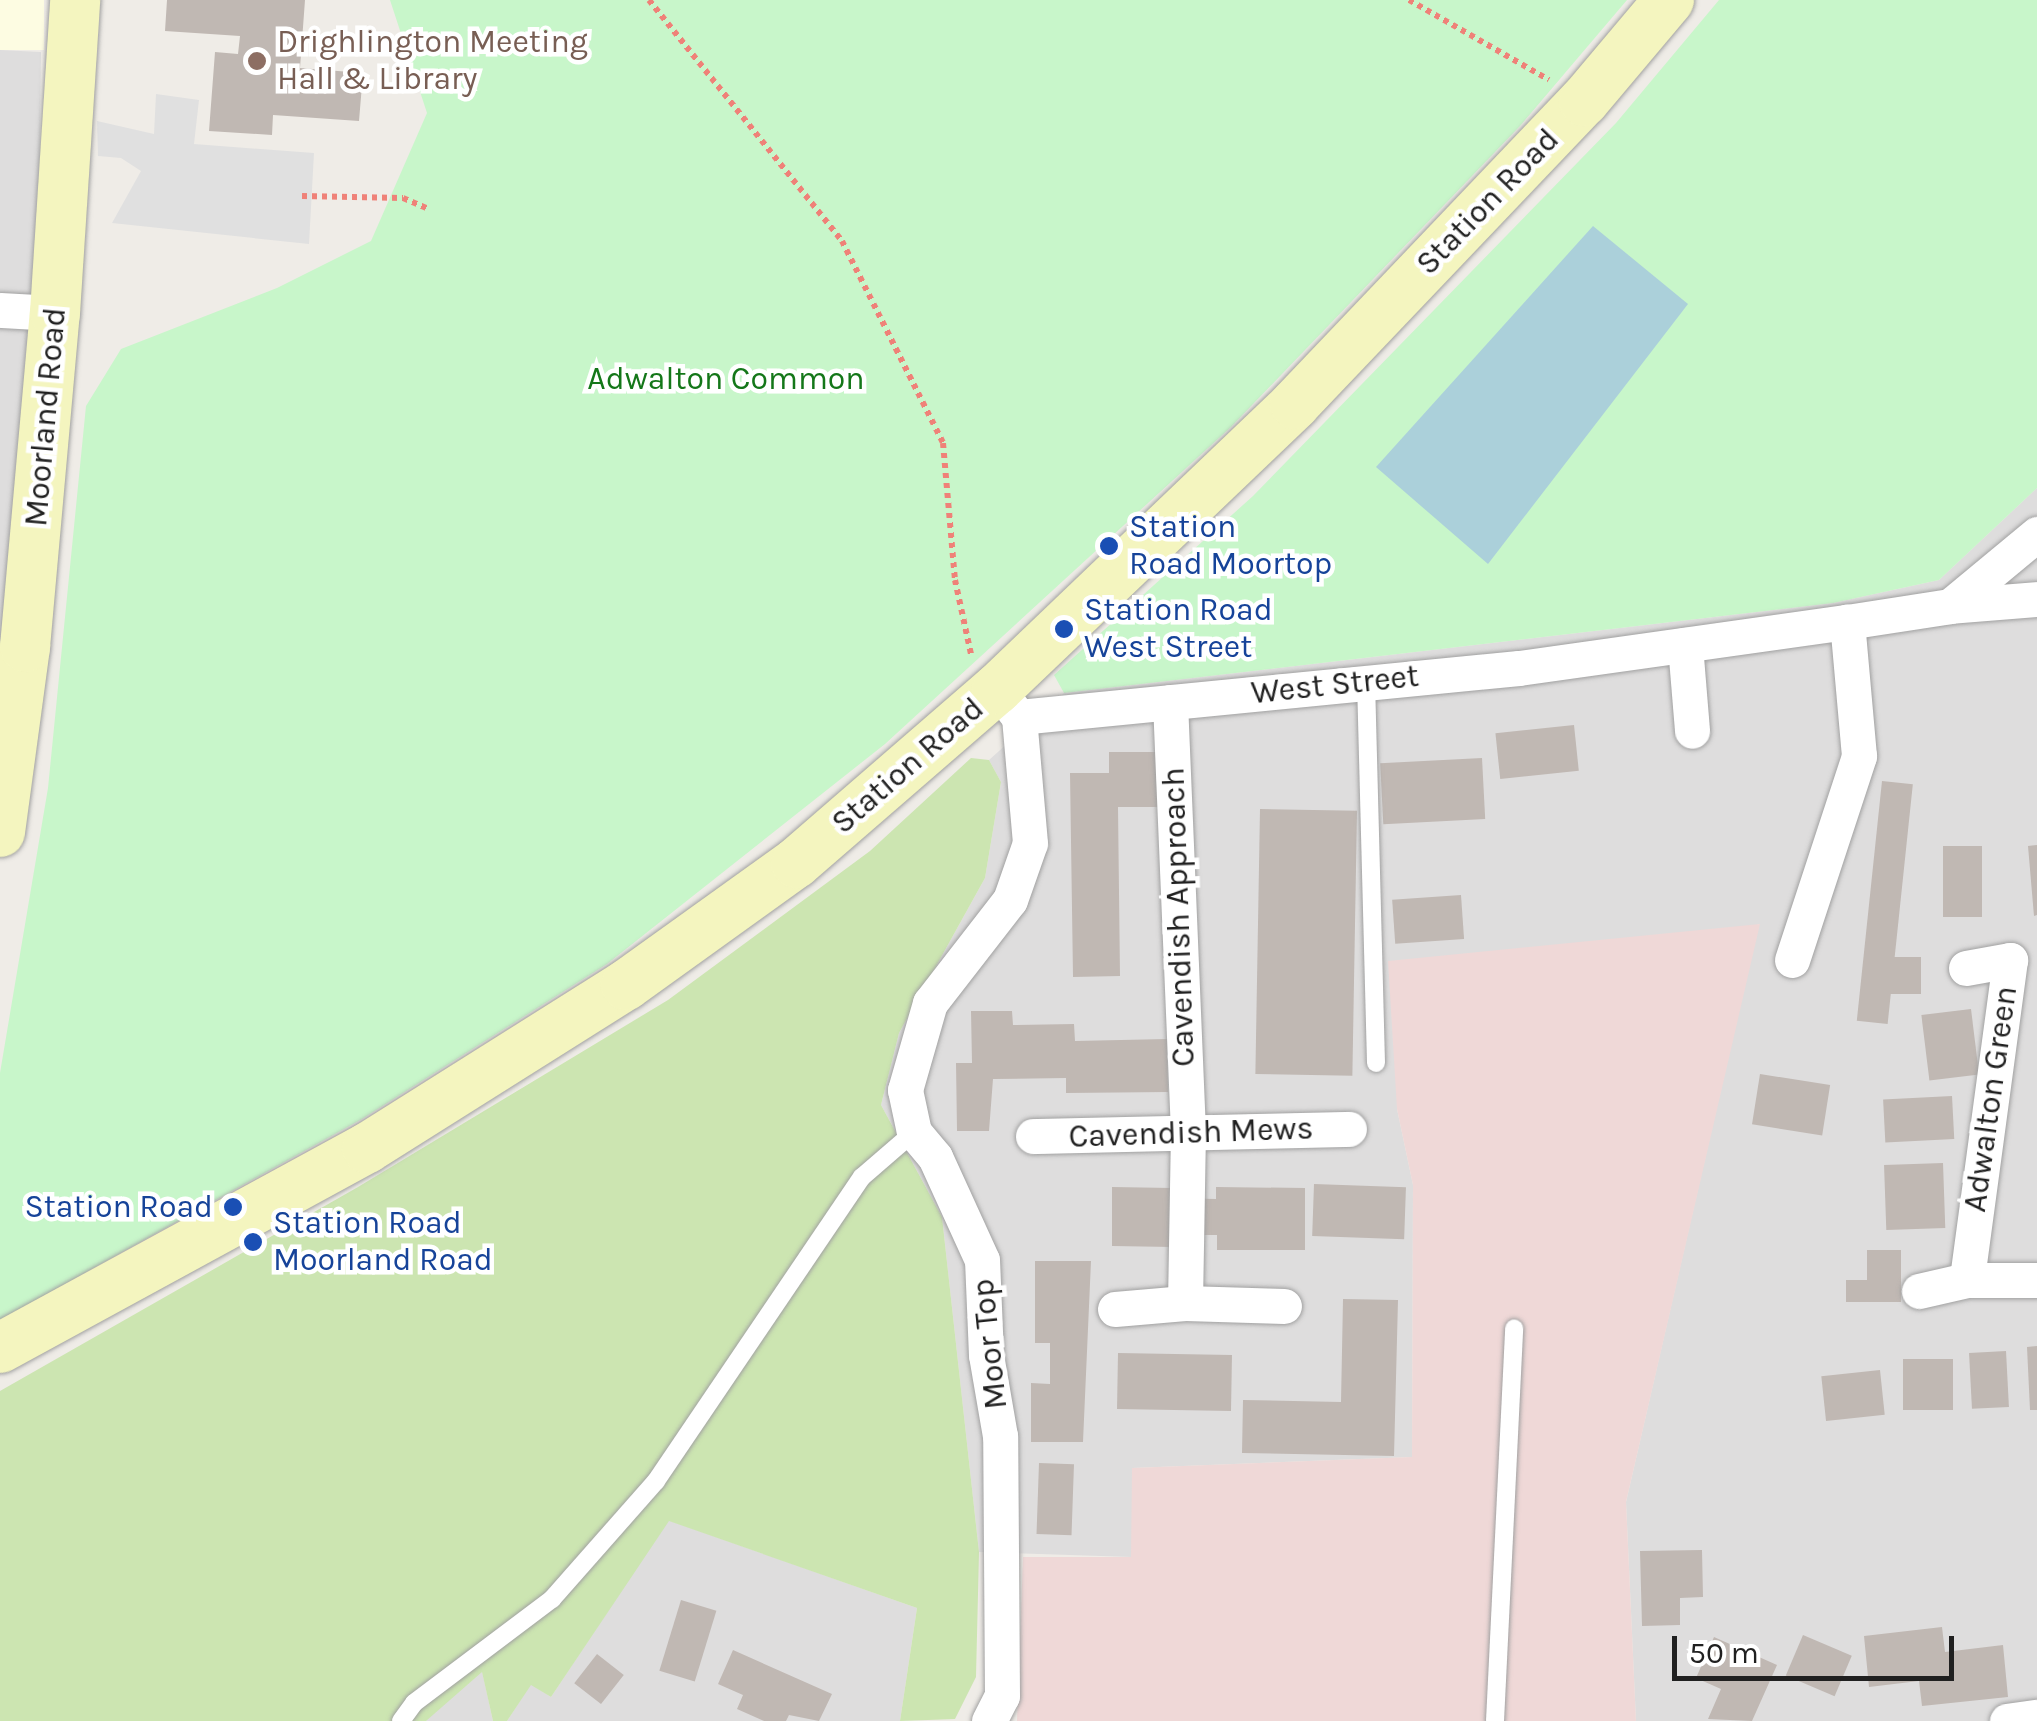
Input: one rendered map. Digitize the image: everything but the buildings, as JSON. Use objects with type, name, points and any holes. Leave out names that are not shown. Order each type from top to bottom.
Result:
[{"type":"main road","name":"Moorland Road","points":[[0,832],[25,647],[56,313],[74,0]]},
{"type":"main road","name":"Station Road","points":[[0,1348],[367,1148],[626,986],[1008,703],[1584,101],[1669,0]]},
{"type":"street","points":[[0,310],[56,313]]},
{"type":"street","points":[[1950,606],[2037,534]]},
{"type":"street","name":"West Street","points":[[1008,703],[1170,702],[1685,645],[1950,606],[2037,599]]},
{"type":"street","points":[[1792,960],[1858,756],[1846,622]]},
{"type":"street","points":[[1685,645],[1692,731]]},
{"type":"street","name":"Cavendish Approach","points":[[1170,702],[1188,1131],[1185,1303]]},
{"type":"street","name":"Moor Top","points":[[989,1721],[1002,1696],[1000,1436],[986,1355],[982,1260],[936,1157],[914,1132],[905,1090],[930,1003],[1010,900],[1030,843],[1008,703]]},
{"type":"street","name":"Adwalton Green","points":[[1966,968],[2010,960],[1967,1280]]},
{"type":"street","name":"Cavendish Mews","points":[[1033,1136],[1349,1129]]},
{"type":"street","points":[[1919,1291],[1967,1280],[2037,1280]]},
{"type":"street","points":[[1115,1309],[1185,1303],[1284,1306]]},
{"type":"street","points":[[2007,1721],[2037,1717]]},
{"type":"lane","points":[[1366,682],[1376,1063]]},
{"type":"lane","points":[[401,1721],[414,1703],[552,1599],[656,1480],[862,1176],[914,1132]]},
{"type":"lane","points":[[1495,1721],[1514,1328]]},
{"type":"path","points":[[649,0],[850,258],[943,443],[966,647],[1008,703]]},
{"type":"path","points":[[1409,0],[1584,101]]},
{"type":"path","points":[[302,196],[403,198],[428,208]]},
{"type":"shaded area","points":[[0,0],[44,0],[44,50],[0,50]]},
{"type":"shaded area","points":[[0,50],[41,52],[38,279],[0,706]]},
{"type":"shaded area","points":[[156,94],[199,100],[194,144],[314,153],[309,244],[112,223],[141,171],[121,158],[98,156],[97,121],[154,134]]},
{"type":"shaded area","points":[[2037,488],[2037,1721],[1636,1721],[1626,1502],[1759,924],[1397,1109],[1413,1185],[1412,1457],[1132,1468],[1132,1557],[979,1552],[942,1217],[881,1105],[899,1033],[985,878],[1001,782],[989,760],[1064,693],[1833,603],[1939,580]]},
{"type":"shaded area","points":[[1760,924],[1626,1502],[1636,1721],[1017,1721],[1023,1557],[1131,1557],[1132,1468],[1412,1457],[1413,1185],[1397,1109],[1388,961]]},
{"type":"shaded area","points":[[668,1520],[917,1608],[900,1721],[507,1721],[531,1684],[551,1697]]},
{"type":"shaded area","points":[[482,1671],[493,1721],[426,1721],[430,1714]]},
{"type":"green space","name":"Adwalton Common","points":[[390,0],[1627,0],[1520,126],[1231,427],[885,744],[607,964],[362,1119],[0,1320],[0,1073],[48,788],[86,406],[121,349],[277,288],[371,241],[427,113]]},
{"type":"green space","points":[[1719,0],[2037,0],[2037,488],[1939,580],[1833,603],[1064,693],[1054,675],[1253,496],[1616,123]]},
{"type":"green space","points":[[971,758],[989,760],[1001,782],[985,878],[899,1033],[881,1105],[942,1217],[979,1552],[976,1677],[955,1719],[900,1721],[917,1608],[669,1521],[551,1697],[531,1685],[507,1721],[493,1721],[482,1672],[426,1721],[0,1721],[0,1391],[358,1187],[668,1000],[870,851]]},
{"type":"water","points":[[1593,226],[1688,304],[1488,564],[1376,467]]},
{"type":"place","name":"Drighlington Meeting Hall & Library","points":[[257,61]]},
{"type":"place","name":"Station Road Moortop","points":[[1109,546]]},
{"type":"place","name":"Station Road West Street","points":[[1064,629]]},
{"type":"place","name":"Station Road","points":[[233,1207]]},
{"type":"place","name":"Station Road Moorland Road","points":[[253,1242]]}]
